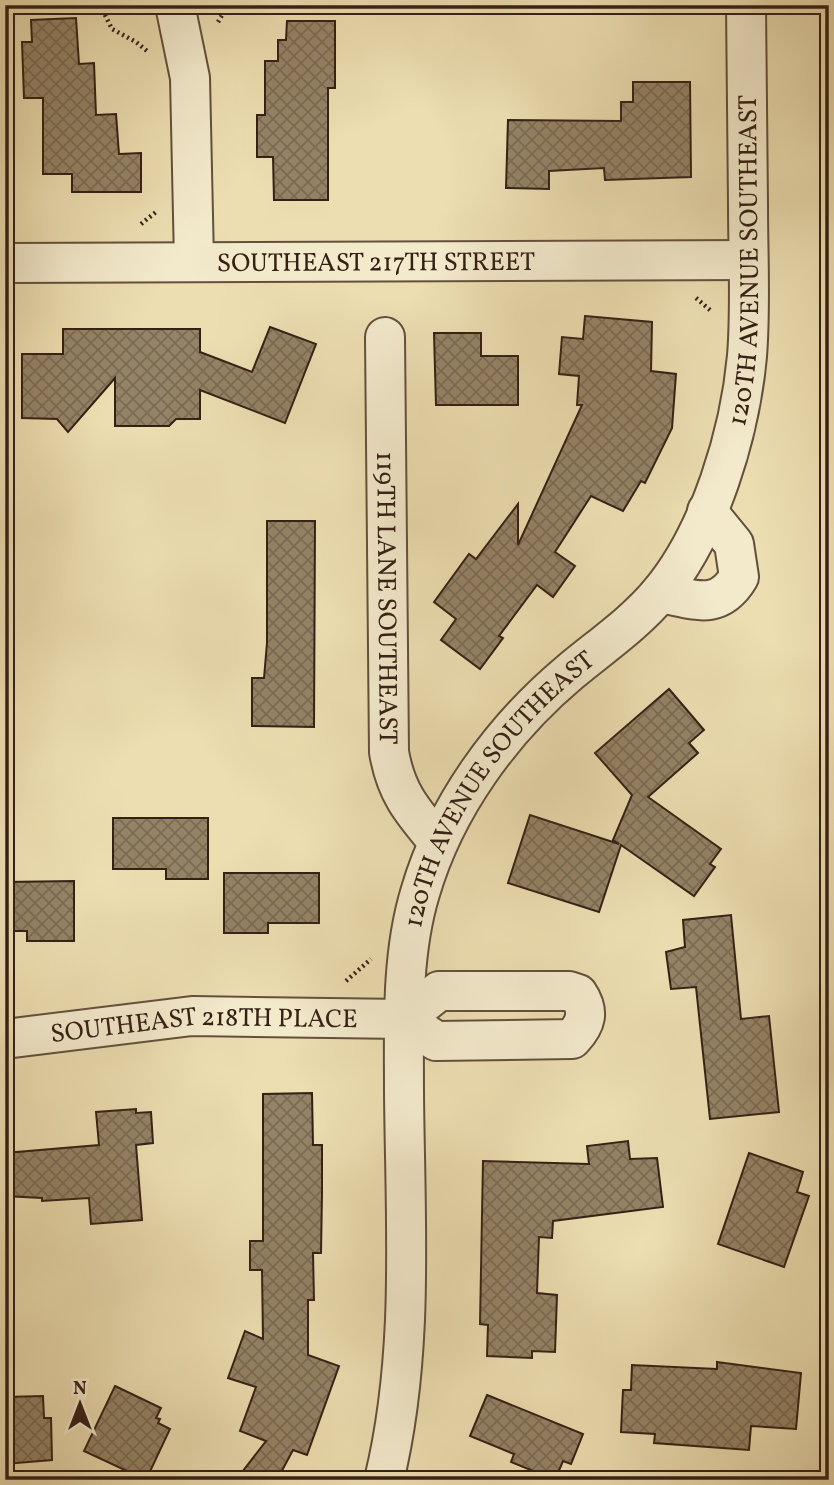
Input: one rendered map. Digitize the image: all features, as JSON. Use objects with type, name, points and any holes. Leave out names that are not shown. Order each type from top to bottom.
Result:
[{"type":"street","points":[[175,5],[190,78],[194,261]]},
{"type":"street","name":"120TH AVENUE SOUTHEAST","points":[[384,1480],[398,1424],[405,1353],[404,1019],[409,943],[419,894],[438,842],[472,781],[514,726],[567,674],[628,626],[660,593],[685,555],[719,481],[736,419],[747,357],[746,5]]},
{"type":"street","name":"SOUTHEAST 217TH STREET","points":[[5,263],[748,260]]},
{"type":"street","name":"119TH LANE SOUTHEAST","points":[[385,337],[389,752],[394,778],[405,803],[438,842]]},
{"type":"street","points":[[660,593],[711,601],[723,598],[739,577],[734,544],[707,511]]},
{"type":"street","name":"SOUTHEAST 218TH PLACE","points":[[5,1039],[191,1016],[404,1019]]},
{"type":"path","points":[[100,5],[112,29],[136,42],[156,61]]},
{"type":"path","points":[[215,27],[228,5]]},
{"type":"path","points":[[134,230],[165,205]]},
{"type":"path","points":[[689,293],[709,307],[713,319]]},
{"type":"path","points":[[336,990],[377,953]]},
{"type":"building","points":[[76,18],[79,64],[94,63],[96,115],[116,114],[119,154],[141,153],[141,192],[72,192],[72,174],[43,174],[43,98],[24,98],[22,42],[32,42],[31,20]]},
{"type":"building","points":[[287,21],[335,21],[335,88],[328,88],[328,200],[274,200],[273,157],[257,157],[257,115],[265,115],[265,61],[278,61],[278,40],[286,40]]},
{"type":"building","points":[[633,82],[690,82],[691,177],[605,180],[604,168],[549,171],[549,189],[506,188],[508,120],[621,121],[621,102],[633,102]]},
{"type":"building","points":[[585,316],[652,322],[651,371],[676,374],[672,428],[645,483],[641,481],[623,511],[591,496],[555,552],[575,566],[553,597],[537,585],[499,636],[503,638],[480,669],[441,640],[456,619],[434,602],[469,554],[476,559],[518,504],[518,545],[582,405],[577,405],[579,376],[559,374],[562,337],[583,339]]},
{"type":"building","points":[[270,327],[316,344],[285,423],[200,390],[200,419],[176,419],[169,426],[115,426],[115,378],[68,432],[57,419],[22,418],[22,354],[63,354],[63,329],[200,329],[200,352],[252,372]]},
{"type":"building","points":[[434,333],[481,333],[481,356],[518,356],[518,405],[436,405]]},
{"type":"building","points":[[267,521],[315,521],[314,727],[252,726],[252,678],[264,678],[267,643]]},
{"type":"building","points":[[669,689],[704,730],[689,743],[698,753],[648,797],[721,849],[710,864],[715,867],[694,896],[621,845],[599,912],[508,883],[530,815],[619,844],[613,840],[632,795],[595,753]]},
{"type":"building","points":[[113,818],[208,818],[208,879],[166,879],[166,869],[113,869]]},
{"type":"building","points":[[224,873],[319,873],[319,923],[268,923],[268,933],[224,933]]},
{"type":"building","points":[[74,881],[74,941],[27,941],[27,931],[5,931],[5,882]]},
{"type":"building","points":[[731,915],[741,1019],[769,1016],[779,1112],[710,1119],[696,987],[671,989],[666,952],[685,947],[683,920]]},
{"type":"building","points":[[312,1093],[313,1145],[322,1145],[322,1193],[321,1253],[313,1253],[314,1300],[308,1300],[308,1355],[339,1366],[307,1455],[293,1450],[277,1480],[236,1480],[266,1441],[240,1431],[256,1387],[228,1378],[245,1331],[263,1339],[262,1270],[250,1270],[250,1241],[263,1241],[263,1094]]},
{"type":"building","points":[[136,1109],[136,1113],[151,1112],[153,1143],[136,1145],[142,1220],[91,1224],[89,1198],[42,1201],[42,1198],[5,1196],[5,1153],[99,1145],[96,1112]]},
{"type":"building","points":[[628,1141],[630,1159],[657,1158],[663,1207],[553,1221],[552,1238],[539,1237],[537,1293],[557,1295],[555,1352],[532,1351],[532,1358],[487,1356],[488,1325],[480,1324],[483,1161],[589,1164],[587,1146]]},
{"type":"building","points":[[749,1153],[803,1172],[797,1192],[809,1196],[784,1267],[718,1244]]},
{"type":"building","points":[[717,1362],[801,1373],[796,1429],[751,1426],[749,1450],[654,1443],[655,1434],[621,1432],[623,1390],[631,1390],[632,1365],[717,1369]]},
{"type":"building","points":[[115,1386],[161,1408],[156,1418],[160,1419],[158,1423],[170,1429],[146,1480],[84,1451]]},
{"type":"building","points":[[487,1395],[583,1434],[571,1464],[563,1461],[555,1480],[511,1462],[514,1454],[470,1436]]},
{"type":"building","points":[[43,1396],[44,1418],[51,1418],[52,1460],[5,1464],[5,1397]]}]
